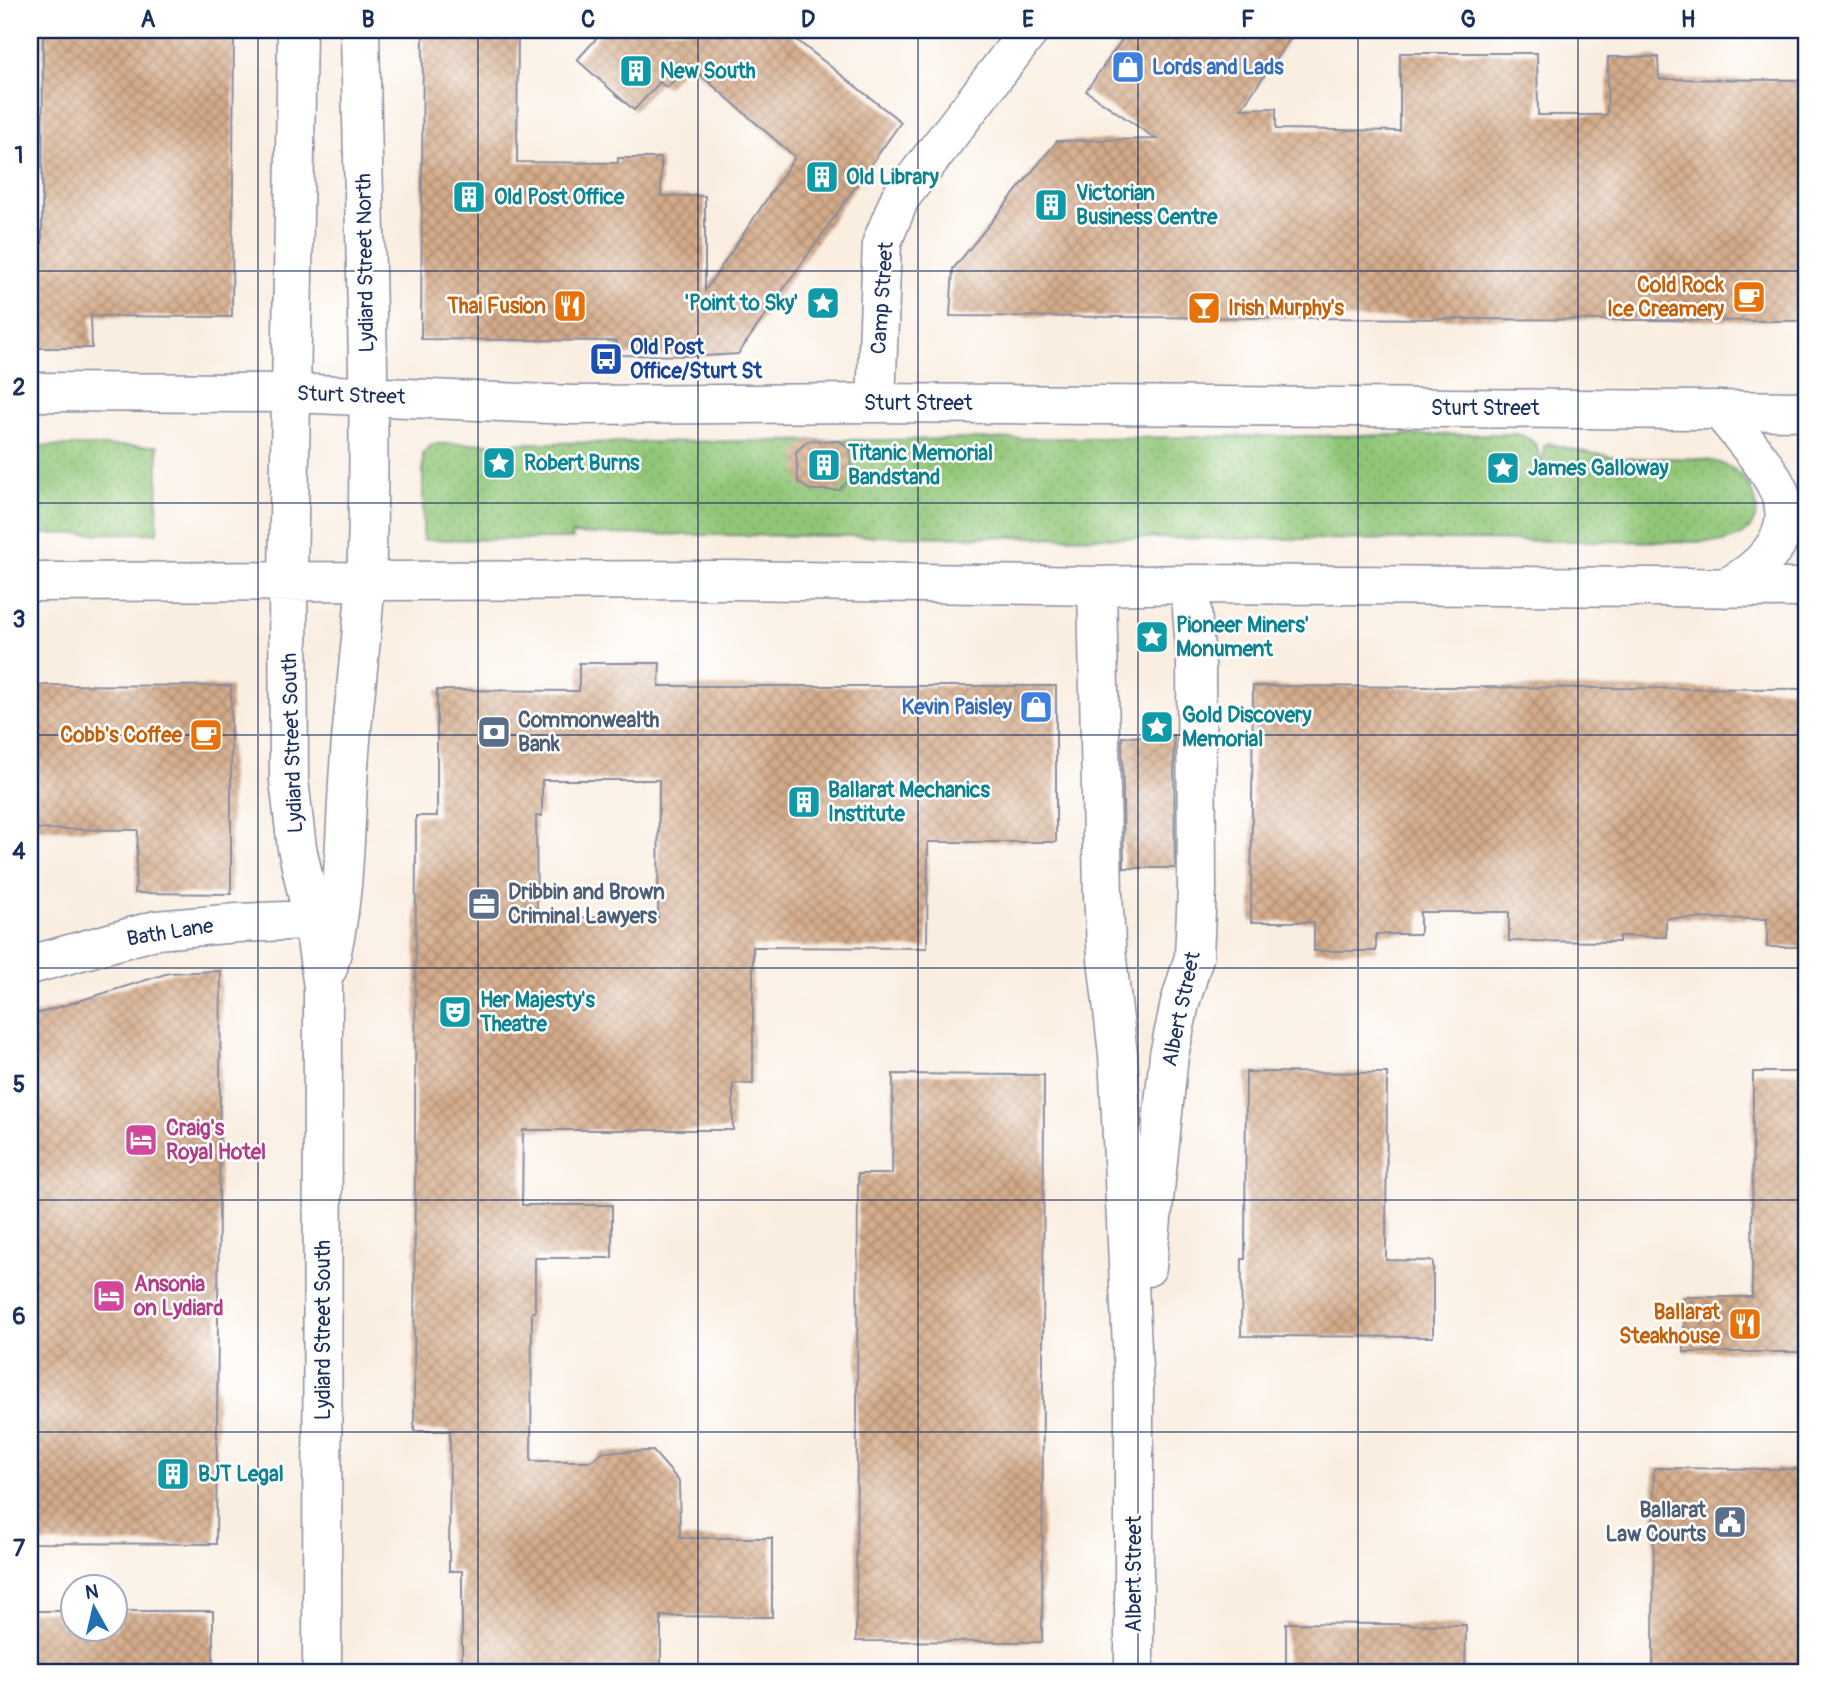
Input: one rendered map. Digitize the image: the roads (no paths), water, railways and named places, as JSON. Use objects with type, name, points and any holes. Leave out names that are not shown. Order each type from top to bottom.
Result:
[{"type":"street","points":[[288,580],[297,30]]},
{"type":"street","name":"Lydiard Street North","points":[[360,30],[367,395],[365,581]]},
{"type":"street","name":"Camp Street","points":[[876,402],[878,284],[882,242],[886,231],[900,198],[1030,30]]},
{"type":"street","name":"Sturt Street","points":[[30,392],[291,393],[573,405],[876,402],[1806,411]]},
{"type":"street","points":[[1720,410],[1773,481],[1783,507],[1782,525],[1772,552],[1749,574],[1725,588]]},
{"type":"street","name":"Lydiard Street South","points":[[288,580],[290,800],[297,848],[326,920]]},
{"type":"street","points":[[30,582],[732,580],[1097,586],[1190,584],[1806,588]]},
{"type":"street","name":"Lydiard Street South","points":[[322,1673],[323,986],[326,920],[350,754],[365,581]]},
{"type":"street","name":"Albert Street","points":[[1134,1390],[1170,1055],[1180,1003],[1194,957],[1197,889],[1196,663],[1190,584]]},
{"type":"street","name":"Albert Street","points":[[1097,586],[1102,895],[1118,1054],[1134,1390],[1134,1673]]},
{"type":"street","name":"Bath Lane","points":[[30,965],[156,930],[237,923],[326,920]]},
{"type":"place","name":"Lords and Lads","points":[[1128,67]]},
{"type":"place","name":"New South","points":[[636,71]]},
{"type":"place","name":"Old Library","points":[[822,177]]},
{"type":"place","name":"Old Post Office","points":[[469,197]]},
{"type":"place","name":"Victorian Business Centre","points":[[1051,205]]},
{"type":"place","name":"Cold Rock Ice Creamery","points":[[1749,297]]},
{"type":"place","name":"'Point to Sky'","points":[[823,303]]},
{"type":"place","name":"Thai Fusion","points":[[570,306]]},
{"type":"place","name":"Irish Murphy's","points":[[1204,308]]},
{"type":"place","name":"Old Post Office/Sturt St","points":[[606,359]]},
{"type":"place","name":"Robert Burns","points":[[499,463]]},
{"type":"place","name":"Titanic Memorial Bandstand","points":[[824,465]]},
{"type":"place","name":"James Galloway","points":[[1503,468]]},
{"type":"place","name":"Pioneer Miners' Monument","points":[[1152,637]]},
{"type":"place","name":"Kevin Paisley","points":[[1036,707]]},
{"type":"place","name":"Gold Discovery Memorial","points":[[1157,727]]},
{"type":"place","name":"Commonwealth Bank","points":[[494,732]]},
{"type":"place","name":"Cobb's Coffee","points":[[206,735]]},
{"type":"place","name":"Ballarat Mechanics Institute","points":[[804,802]]},
{"type":"place","name":"Dribbin and Brown Criminal Lawyers","points":[[484,904]]},
{"type":"place","name":"Her Majesty's Theatre","points":[[455,1012]]},
{"type":"place","name":"Craig's Royal Hotel","points":[[141,1140]]},
{"type":"place","name":"Ansonia on Lydiard","points":[[109,1296]]},
{"type":"place","name":"Ballarat Steakhouse","points":[[1745,1324]]},
{"type":"place","name":"BJT Legal","points":[[173,1474]]},
{"type":"place","name":"Ballarat Law Courts","points":[[1730,1522]]}]
